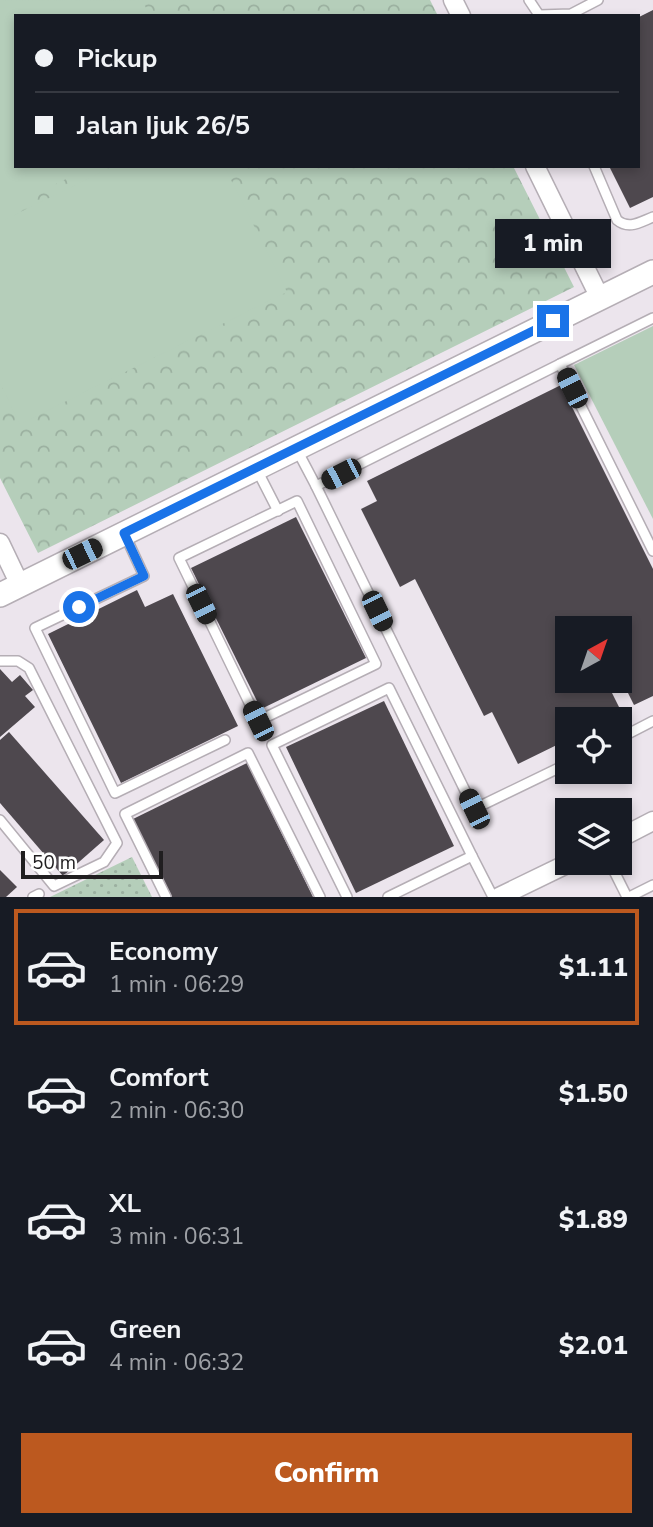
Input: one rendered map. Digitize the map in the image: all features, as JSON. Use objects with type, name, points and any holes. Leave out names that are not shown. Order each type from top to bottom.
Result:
[{"type":"street","points":[[536,168],[600,298]]},
{"type":"street","points":[[0,544],[10,590],[653,272]]},
{"type":"street","points":[[632,832],[653,821]]},
{"type":"street","points":[[499,897],[555,870]]},
{"type":"lane","points":[[571,14],[598,0]]},
{"type":"lane","points":[[595,168],[617,220],[622,224],[633,225],[653,217]]},
{"type":"lane","points":[[316,486],[653,318]]},
{"type":"lane","points":[[560,365],[653,551]]},
{"type":"lane","points":[[296,448],[474,809],[555,770]]},
{"type":"lane","points":[[256,468],[278,510]]},
{"type":"lane","points":[[297,501],[376,664],[258,721],[179,558],[278,510],[297,501]]},
{"type":"lane","points":[[124,533],[144,576],[35,628],[115,793],[225,740]]},
{"type":"lane","points":[[0,661],[18,661],[29,668],[117,844],[104,862],[54,886],[0,820]]},
{"type":"lane","points":[[347,897],[272,745],[389,688],[493,897]]},
{"type":"lane","points":[[632,732],[653,721]]},
{"type":"lane","points":[[166,897],[125,814],[248,753],[320,897]]},
{"type":"lane","points":[[388,897],[472,856]]},
{"type":"lane","points":[[616,875],[628,897],[653,885]]},
{"type":"green space","points":[[0,0],[430,0],[437,14],[14,14],[14,168],[514,168],[574,287],[38,553],[0,478]]},
{"type":"green space","points":[[142,0],[149,14],[14,14],[14,168],[88,168],[0,212],[0,1]]},
{"type":"green space","points":[[110,168],[225,168],[287,292],[20,424],[0,383],[0,222]]},
{"type":"green space","points":[[653,326],[653,519],[574,365]]},
{"type":"green space","points":[[132,857],[152,897],[50,897]]},
{"type":"building","points":[[653,10],[653,197],[630,208],[610,168],[640,168],[640,16]]},
{"type":"building","points":[[561,385],[653,569],[653,696],[634,705],[628,693],[632,693],[632,616],[555,616],[555,693],[612,693],[619,707],[555,707],[555,746],[518,764],[492,712],[484,716],[415,579],[400,587],[361,509],[377,501],[367,481]]},
{"type":"building","points":[[296,517],[366,658],[261,709],[191,568]]},
{"type":"building","points":[[137,590],[145,607],[173,594],[238,726],[121,783],[48,634]]},
{"type":"building","points":[[0,669],[12,682],[20,675],[33,690],[25,696],[35,707],[0,737]]},
{"type":"building","points":[[384,701],[454,846],[356,893],[286,747]]},
{"type":"building","points":[[9,732],[104,840],[63,876],[0,803],[0,740]]},
{"type":"building","points":[[247,763],[313,897],[172,897],[133,819]]},
{"type":"building","points":[[0,870],[17,887],[6,897],[0,897]]},
{"type":"route","points":[[79,607],[144,576],[124,533],[553,321]]}]
